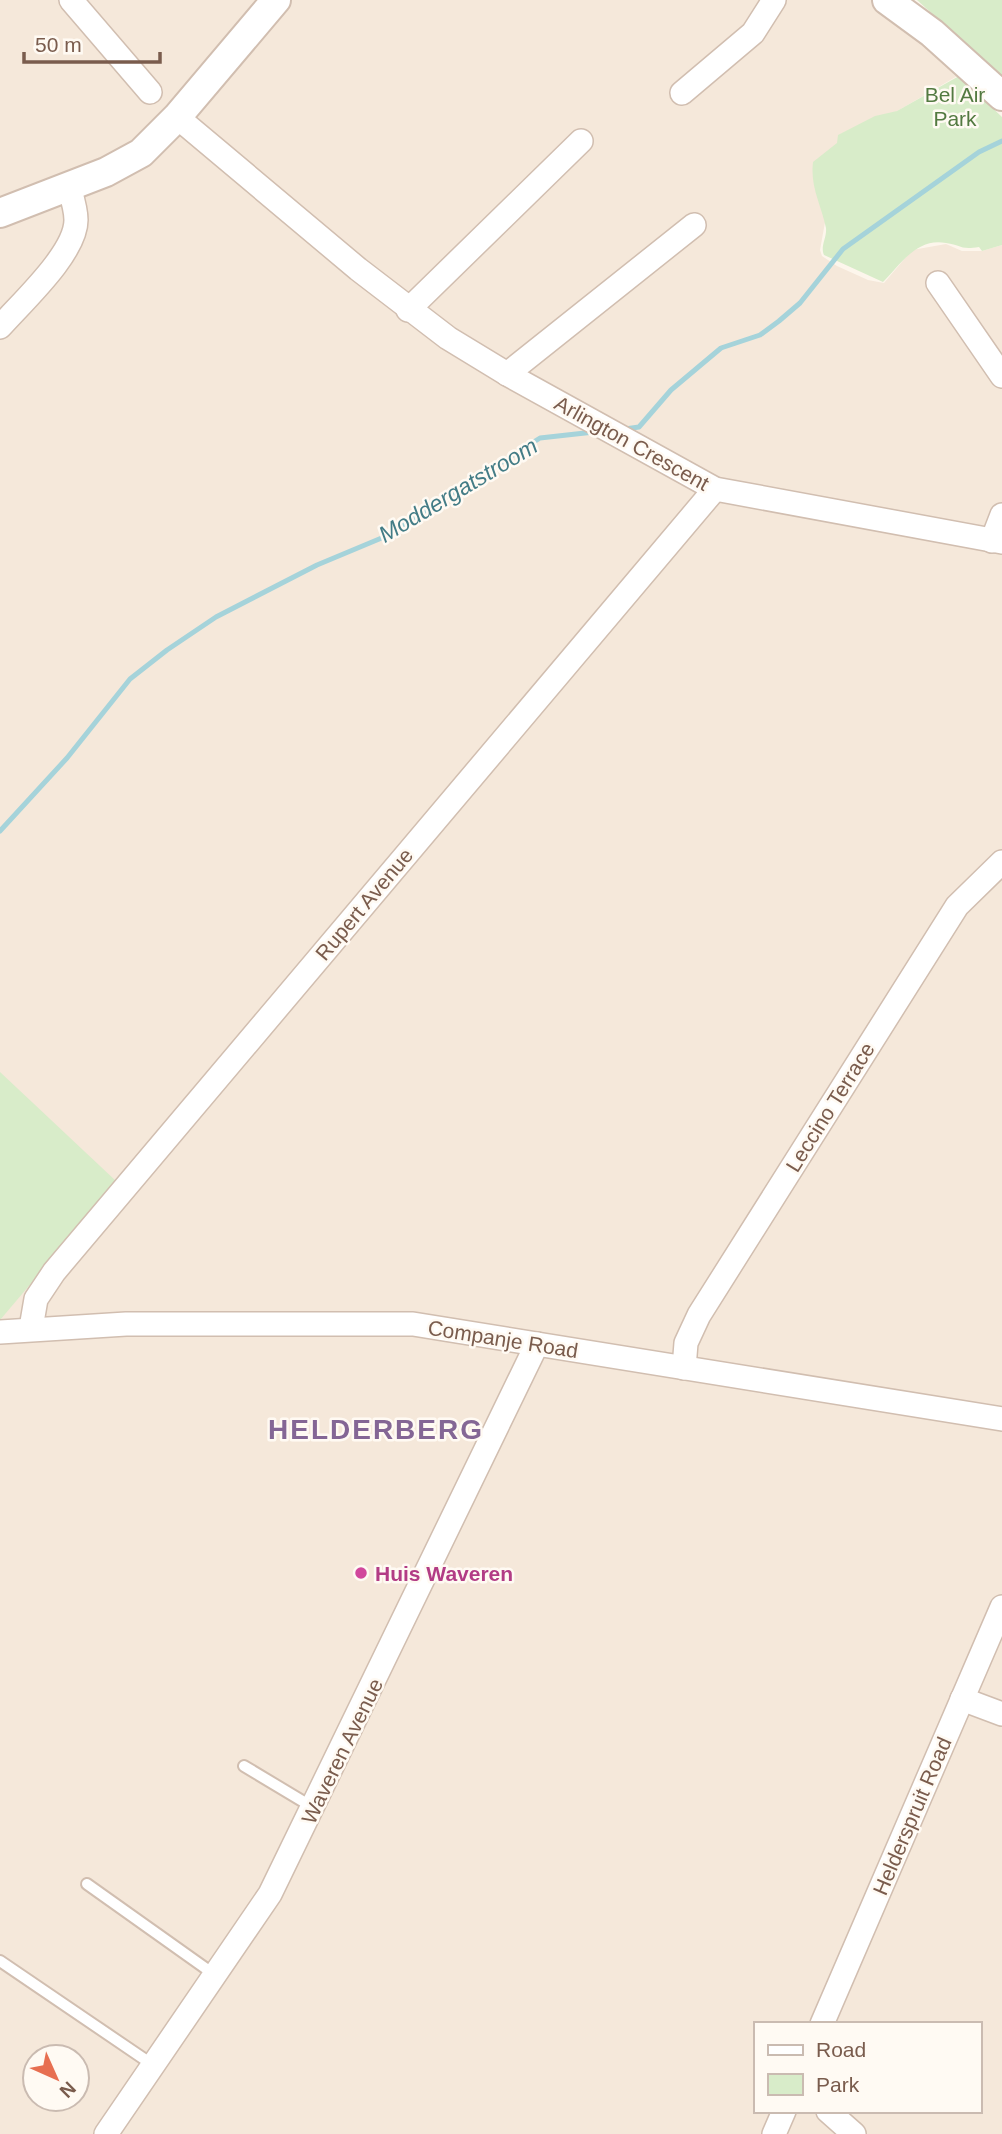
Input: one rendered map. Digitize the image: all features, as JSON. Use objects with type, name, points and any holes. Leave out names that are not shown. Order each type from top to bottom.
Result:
[{"type":"street","points":[[71,0],[150,92]]},
{"type":"street","points":[[0,213],[132,159],[177,117],[276,0]]},
{"type":"street","points":[[682,93],[753,33],[774,0]]},
{"type":"street","points":[[887,0],[933,33],[1002,96]]},
{"type":"street","name":"Arlington Crescent","points":[[177,117],[408,310],[507,374],[715,489],[997,542]]},
{"type":"street","points":[[408,310],[582,141]]},
{"type":"street","points":[[0,327],[50,270],[73,238],[76,220],[69,187]]},
{"type":"street","points":[[507,374],[694,225]]},
{"type":"street","points":[[938,283],[1002,376]]},
{"type":"street","name":"Rupert Avenue","points":[[31,1328],[36,1299],[54,1272],[715,489]]},
{"type":"street","points":[[997,542],[1002,515]]},
{"type":"street","name":"Leccino Terrace","points":[[684,1368],[686,1343],[695,1323],[845,1083],[957,906],[1002,862]]},
{"type":"street","name":"Companje Road","points":[[0,1332],[31,1328],[377,1322],[413,1324],[1002,1419]]},
{"type":"street","name":"Waveren Avenue","points":[[108,2133],[270,1894],[537,1344]]},
{"type":"street","name":"Helderspruit Road","points":[[823,2022],[1002,1607]]},
{"type":"street","points":[[962,1699],[1002,1714]]},
{"type":"street","points":[[774,2134],[783,2113]]},
{"type":"street","points":[[830,2113],[854,2134]]},
{"type":"lane","points":[[244,1766],[314,1808]]},
{"type":"lane","points":[[87,1884],[215,1975]]},
{"type":"lane","points":[[0,1961],[153,2065]]},
{"type":"shaded area","points":[[0,0],[885,0],[971,68],[839,145],[820,250],[822,256],[868,280],[884,283],[912,250],[946,244],[962,251],[982,251],[1002,245],[1002,2134],[0,2134]]},
{"type":"green space","name":"Bel Air Park","points":[[917,0],[1002,0],[1002,77]]},
{"type":"green space","points":[[959,76],[1002,117],[1002,245],[982,251],[979,247],[964,248],[936,242],[926,244],[910,254],[883,282],[824,255],[826,228],[814,188],[813,162],[837,143],[838,135],[875,116],[897,111]]},
{"type":"green space","points":[[0,1072],[117,1182],[0,1320]]},
{"type":"waterway","name":"Moddergatstroom","points":[[625,429],[639,427],[671,390],[721,348],[760,335],[779,321],[800,303],[843,249],[979,152],[1002,141]]},
{"type":"waterway","name":"Moddergatstroom","points":[[0,831],[67,758],[130,679],[216,617],[317,565],[384,537],[540,438],[594,432]]},
{"type":"place","name":"Huis Waveren","points":[[361,1573]]},
{"type":"district","name":"HELDERBERG","points":[[376,1429]]}]
